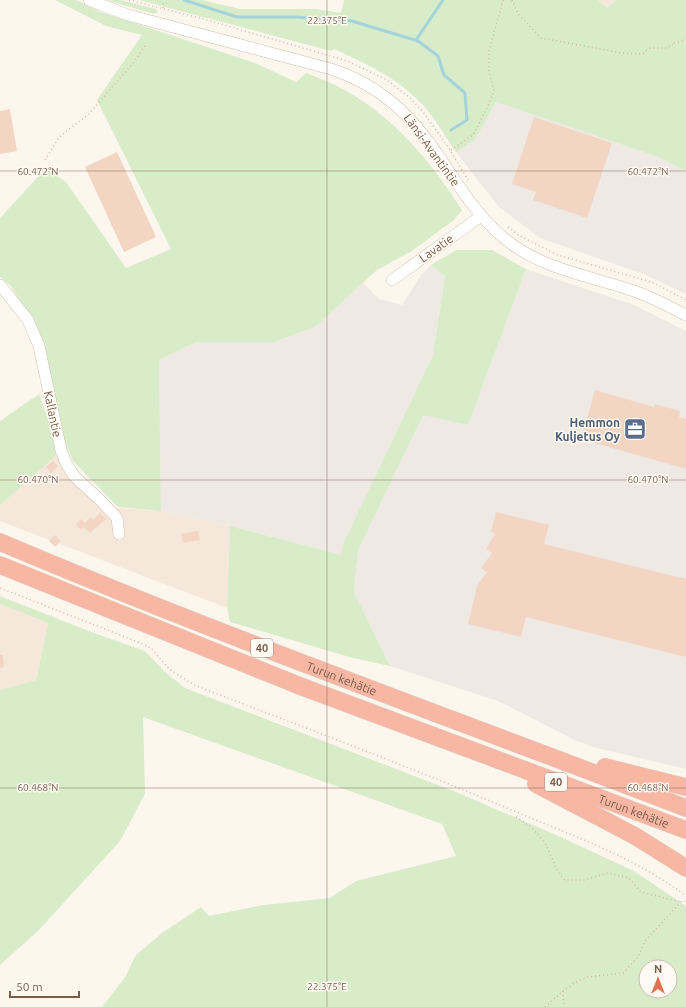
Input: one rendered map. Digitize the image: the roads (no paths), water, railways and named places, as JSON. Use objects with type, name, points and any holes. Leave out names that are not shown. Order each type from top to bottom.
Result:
[{"type":"highway","name":"Turun kehätie","points":[[0,542],[118,592],[686,808]]},
{"type":"highway","name":"Turun kehätie","points":[[0,565],[300,686],[686,830]]},
{"type":"highway","points":[[426,732],[588,810],[635,836],[686,868]]},
{"type":"highway","points":[[526,747],[686,787]]},
{"type":"street","name":"Länsi-Avantintie","points":[[89,0],[128,15],[331,69],[370,86],[396,104],[414,122],[481,216],[506,240],[538,260],[632,290],[686,315]]},
{"type":"street","name":"Lavatie","points":[[392,280],[481,216]]},
{"type":"street","name":"Kallantie","points":[[0,285],[28,320],[39,346],[61,450],[66,463],[74,476],[100,499],[116,518],[120,534]]},
{"type":"waterway","points":[[184,0],[237,17],[296,17],[352,21],[418,41],[438,56],[444,75],[465,93],[467,120],[451,130]]},
{"type":"waterway","points":[[416,40],[443,0]]},
{"type":"place","name":"Hemmon Kuljetus Oy","points":[[635,429]]}]
